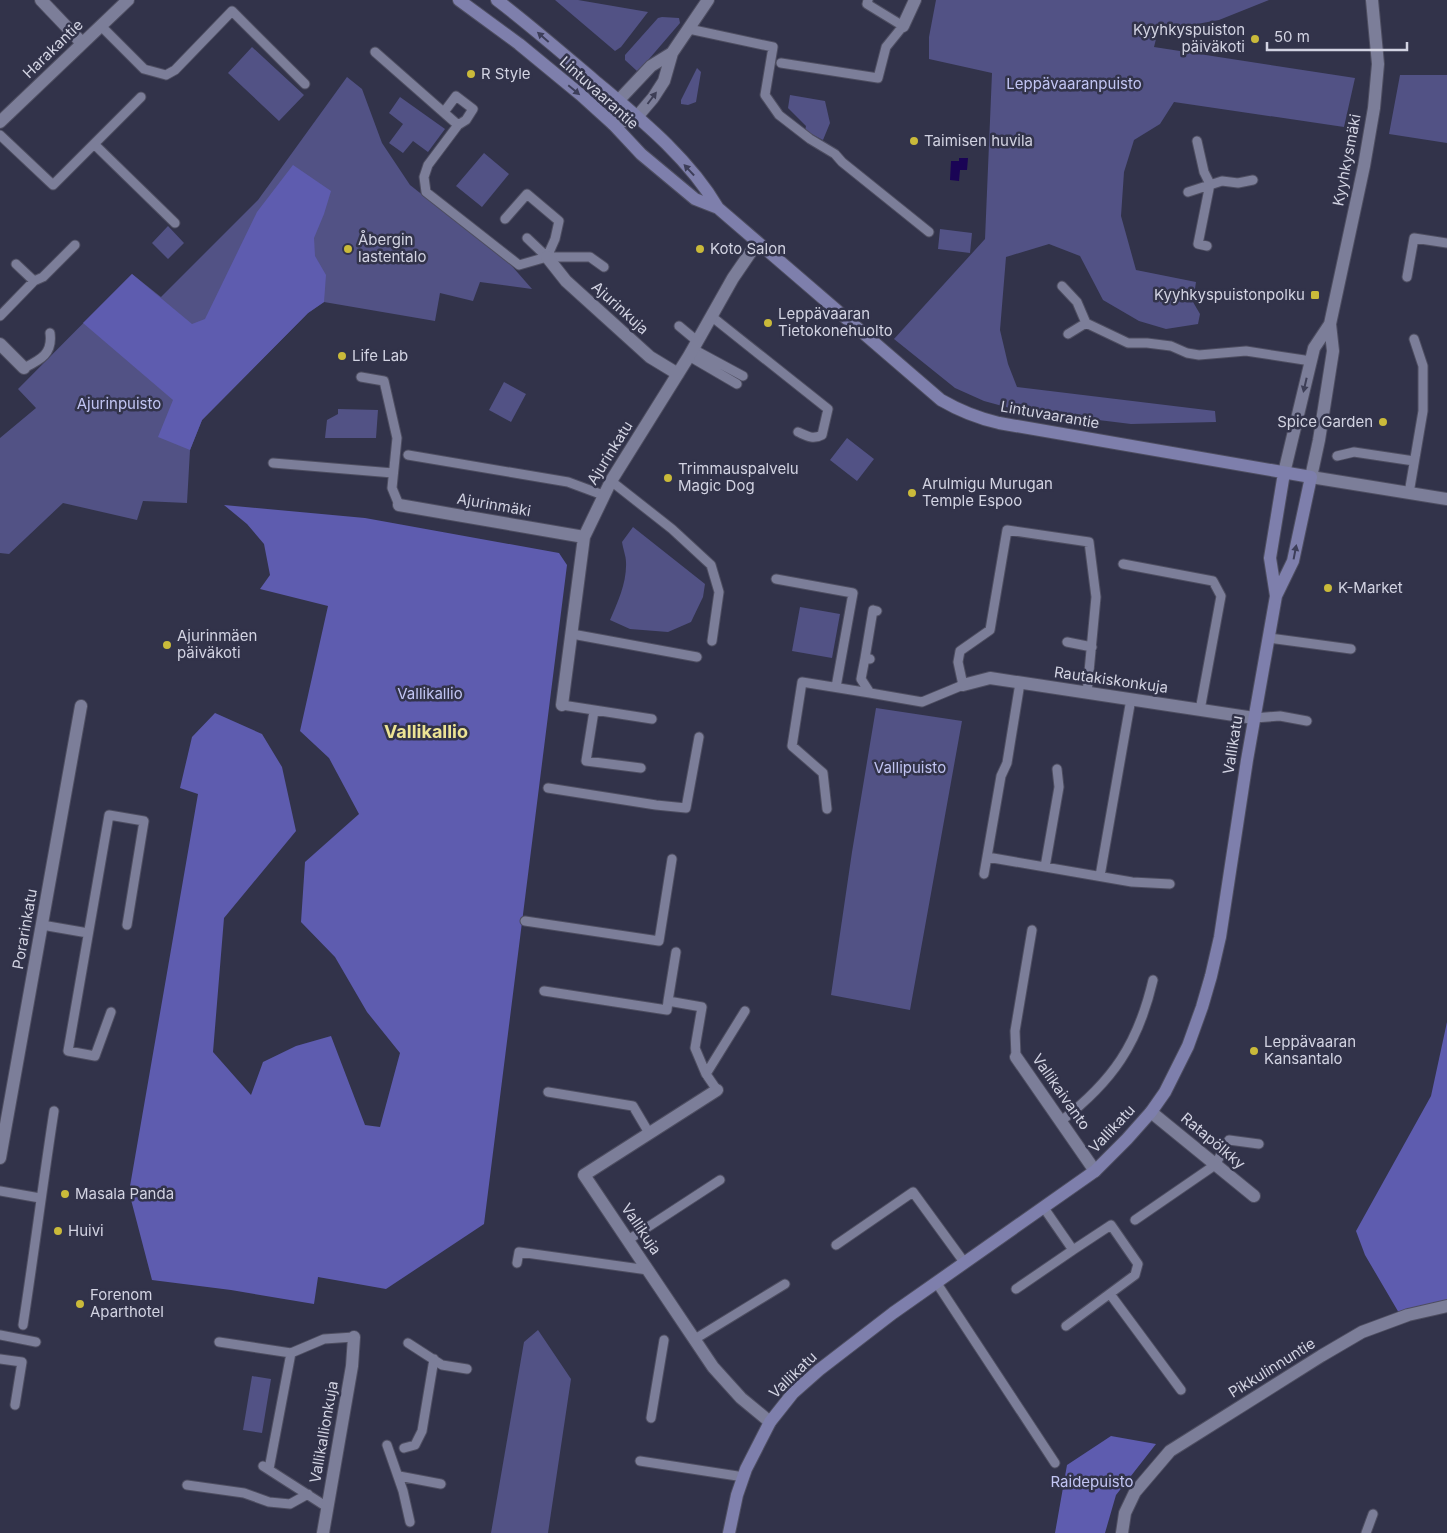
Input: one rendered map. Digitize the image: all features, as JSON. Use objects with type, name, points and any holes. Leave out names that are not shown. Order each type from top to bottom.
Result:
[{"type":"main road","name":"Lintuvaarantie","points":[[459,0],[519,44],[613,124],[641,154],[695,199],[718,208]]},
{"type":"main road","name":"Lintuvaarantie","points":[[498,0],[525,21],[657,136],[705,186],[718,208],[941,400],[976,418],[999,423],[1311,477]]},
{"type":"main road","name":"Vallikatu","points":[[1276,596],[1270,558],[1284,473]]},
{"type":"main road","name":"Vallikatu","points":[[729,1533],[737,1495],[758,1445],[770,1422],[793,1393],[819,1370],[936,1282],[1095,1171],[1151,1112],[1165,1092],[1182,1058],[1202,1007],[1211,976],[1220,937],[1254,718],[1276,596],[1293,560],[1311,477]]},
{"type":"street","points":[[40,0],[82,43]]},
{"type":"street","name":"Harakantie","points":[[0,122],[128,0]]},
{"type":"street","points":[[672,52],[664,81],[653,98],[636,118],[613,124],[618,101],[651,66],[672,52],[708,0]]},
{"type":"street","points":[[902,26],[915,0]]},
{"type":"street","name":"Kyyhkysmäki","points":[[1311,477],[1319,440],[1333,351],[1330,324],[1364,166],[1374,108],[1378,64],[1372,0]]},
{"type":"street","name":"Ajurinkatu","points":[[562,705],[584,537],[611,481],[678,374],[733,278],[757,243]]},
{"type":"street","name":"Ajurinkuja","points":[[547,257],[566,281],[650,358],[678,374]]},
{"type":"street","name":"Kyyhkysmäki","points":[[1284,473],[1314,348],[1330,324]]},
{"type":"street","points":[[0,344],[24,368]]},
{"type":"street","name":"Lintuvaarantie","points":[[1311,477],[1447,499]]},
{"type":"street","name":"Ajurinmäki","points":[[399,505],[584,537]]},
{"type":"street","name":"Rautakiskonkuja","points":[[963,685],[990,678],[1254,718]]},
{"type":"street","name":"Porarinkatu","points":[[0,1158],[6,1093],[42,925],[81,706]]},
{"type":"street","name":"Vallikaivanto","points":[[1016,1058],[1095,1171]]},
{"type":"street","name":"Vallikuja","points":[[716,1090],[584,1175],[713,1366],[741,1398],[770,1422]]},
{"type":"street","name":"Ratapölkky","points":[[1151,1112],[1254,1196]]},
{"type":"street","name":"Pikkulinnuntie","points":[[1122,1533],[1125,1513],[1135,1492],[1170,1451],[1321,1356],[1370,1329],[1408,1315],[1447,1306]]},
{"type":"street","name":"Vallikallionkuja","points":[[323,1533],[352,1366],[354,1337]]},
{"type":"lane","points":[[781,63],[878,78],[886,47],[902,26],[867,4],[868,0]]},
{"type":"lane","points":[[101,26],[144,69],[166,75],[175,70],[232,11],[305,84]]},
{"type":"lane","points":[[689,29],[773,47],[765,95],[779,115],[810,139],[835,154],[842,162],[929,232]]},
{"type":"lane","points":[[375,52],[458,125]]},
{"type":"lane","points":[[0,135],[53,185],[141,96]]},
{"type":"lane","points":[[444,112],[456,96],[473,109],[466,120],[458,125],[428,165],[424,177],[426,192],[519,265],[547,257],[590,257],[604,267]]},
{"type":"lane","points":[[1196,141],[1204,172],[1210,184],[1198,244],[1207,246]]},
{"type":"lane","points":[[94,144],[175,223]]},
{"type":"lane","points":[[1188,192],[1222,181],[1238,183],[1253,180]]},
{"type":"lane","points":[[505,219],[527,194],[559,221],[555,239],[547,257]]},
{"type":"lane","points":[[527,238],[547,257]]},
{"type":"lane","points":[[1407,277],[1414,238],[1447,243]]},
{"type":"lane","points":[[0,316],[34,281],[43,277],[75,245]]},
{"type":"lane","points":[[16,264],[34,281]]},
{"type":"lane","points":[[1062,286],[1077,302],[1086,323],[1128,343],[1171,346],[1187,353],[1199,355],[1246,351],[1311,361]]},
{"type":"lane","points":[[711,316],[828,409],[822,435],[816,438],[798,432]]},
{"type":"lane","points":[[1068,334],[1086,323]]},
{"type":"lane","points":[[678,326],[693,349],[740,380]]},
{"type":"lane","points":[[24,368],[42,359],[51,342],[50,333]]},
{"type":"lane","points":[[1409,493],[1423,410],[1422,366],[1414,339]]},
{"type":"lane","points":[[361,377],[384,381],[397,438],[392,488],[399,505]]},
{"type":"lane","points":[[1337,456],[1354,452],[1414,461]]},
{"type":"lane","points":[[408,455],[568,482],[603,495]]},
{"type":"lane","points":[[273,463],[393,473]]},
{"type":"lane","points":[[611,481],[672,529],[711,565],[719,592],[712,641]]},
{"type":"lane","points":[[827,809],[823,774],[792,746],[802,682],[922,702],[963,685],[958,662],[960,651],[990,630],[1007,530],[1089,542],[1096,597],[1087,693]]},
{"type":"lane","points":[[1123,564],[1213,581],[1221,596],[1200,710]]},
{"type":"lane","points":[[776,579],[853,593],[836,687]]},
{"type":"lane","points":[[870,693],[861,678],[867,659],[873,610],[877,610]]},
{"type":"lane","points":[[572,634],[697,657]]},
{"type":"lane","points":[[1269,638],[1351,649]]},
{"type":"lane","points":[[1067,642],[1092,647]]},
{"type":"lane","points":[[984,874],[1001,776],[1007,763],[1020,683]]},
{"type":"lane","points":[[1100,876],[1131,699]]},
{"type":"lane","points":[[562,705],[652,719]]},
{"type":"lane","points":[[594,711],[586,761],[641,768]]},
{"type":"lane","points":[[1254,718],[1280,716],[1307,721]]},
{"type":"lane","points":[[548,788],[686,808],[699,737]]},
{"type":"lane","points":[[1045,867],[1060,787],[1057,769]]},
{"type":"lane","points":[[111,1012],[95,1056],[68,1051],[109,815],[144,821],[126,925]]},
{"type":"lane","points":[[987,857],[1132,882],[1170,884]]},
{"type":"lane","points":[[525,921],[658,942],[672,859]]},
{"type":"lane","points":[[42,925],[88,933]]},
{"type":"lane","points":[[1016,1058],[1015,1031],[1032,930]]},
{"type":"lane","points":[[544,991],[667,1010],[676,952]]},
{"type":"lane","points":[[1061,1121],[1085,1103],[1116,1070],[1133,1040],[1147,1004],[1153,980]]},
{"type":"lane","points":[[668,1001],[702,1007],[696,1048],[706,1074],[716,1090]]},
{"type":"lane","points":[[706,1074],[745,1011]]},
{"type":"lane","points":[[548,1092],[633,1106],[649,1133]]},
{"type":"lane","points":[[23,1325],[54,1111]]},
{"type":"lane","points":[[1135,1220],[1215,1165],[1229,1140],[1259,1144]]},
{"type":"lane","points":[[628,1240],[720,1180]]},
{"type":"lane","points":[[0,1191],[40,1198]]},
{"type":"lane","points":[[836,1245],[913,1192],[964,1262]]},
{"type":"lane","points":[[1044,1208],[1073,1250]]},
{"type":"lane","points":[[1016,1289],[1111,1225],[1138,1264],[1136,1275],[1066,1326]]},
{"type":"lane","points":[[517,1263],[519,1252],[648,1270]]},
{"type":"lane","points":[[936,1282],[1055,1463]]},
{"type":"lane","points":[[695,1340],[785,1284]]},
{"type":"lane","points":[[1110,1294],[1181,1390]]},
{"type":"lane","points":[[0,1335],[36,1342]]},
{"type":"lane","points":[[219,1342],[291,1353],[324,1339],[354,1337]]},
{"type":"lane","points":[[651,1418],[664,1340]]},
{"type":"lane","points":[[408,1343],[442,1365],[467,1369]]},
{"type":"lane","points":[[291,1353],[266,1467],[327,1507]]},
{"type":"lane","points":[[0,1359],[22,1362],[15,1405]]},
{"type":"lane","points":[[404,1448],[415,1445],[422,1431],[434,1359]]},
{"type":"lane","points":[[387,1445],[399,1476],[410,1522]]},
{"type":"lane","points":[[640,1461],[744,1477]]},
{"type":"lane","points":[[399,1476],[441,1484]]},
{"type":"lane","points":[[187,1485],[244,1493],[269,1502],[290,1504],[308,1494]]},
{"type":"lane","points":[[1366,1533],[1373,1514]]},
{"type":"green space","points":[[555,0],[578,0],[648,12],[621,47],[615,51]]},
{"type":"green space","name":"Leppävaaranpuisto","points":[[936,0],[1269,0],[1219,20],[1158,31],[1154,47],[1355,78],[1344,127],[1174,102],[1160,124],[1134,140],[1124,172],[1121,216],[1136,270],[1196,282],[1193,302],[1200,314],[1198,324],[1166,329],[1139,321],[1103,300],[1080,256],[1049,244],[1006,257],[1000,330],[1008,364],[1017,387],[1215,411],[1216,422],[1131,424],[1017,410],[984,401],[955,388],[894,339],[985,239],[992,73],[929,59],[929,37]]},
{"type":"green space","points":[[658,18],[679,18],[680,23],[637,71],[625,60],[625,55]]},
{"type":"green space","points":[[252,47],[304,95],[279,121],[228,73]]},
{"type":"green space","points":[[697,68],[701,72],[696,102],[688,105],[681,104],[681,100]]},
{"type":"green space","points":[[1400,75],[1447,75],[1447,143],[1389,134]]},
{"type":"green space","name":"Ajurinpuisto","points":[[347,77],[362,89],[382,143],[410,185],[511,265],[532,289],[480,282],[473,301],[440,293],[435,321],[324,302],[308,313],[202,420],[190,450],[187,503],[143,501],[137,520],[63,503],[9,554],[0,553],[0,438],[36,408],[18,389],[132,274],[161,297],[258,200]]},
{"type":"green space","points":[[790,95],[825,101],[830,123],[823,140],[805,131],[806,126],[788,108]]},
{"type":"green space","points":[[400,97],[445,129],[428,152],[413,141],[403,153],[389,143],[403,124],[389,113]]},
{"type":"green space","points":[[484,153],[509,174],[482,207],[456,186]]},
{"type":"green space","points":[[293,165],[331,191],[314,238],[315,256],[326,275],[324,302],[308,313],[202,420],[190,450],[158,437],[173,400],[83,323],[132,274],[192,324],[205,319],[257,212]]},
{"type":"green space","points":[[168,226],[184,243],[168,259],[152,243]]},
{"type":"green space","points":[[940,229],[972,233],[970,253],[938,249]]},
{"type":"green space","points":[[504,382],[526,394],[511,422],[489,410]]},
{"type":"green space","points":[[338,409],[378,410],[376,438],[325,438],[327,420],[338,414]]},
{"type":"green space","points":[[847,438],[874,459],[857,481],[830,460]]},
{"type":"green space","name":"Vallikallio","points":[[224,505],[365,518],[559,553],[567,565],[484,1224],[386,1289],[318,1277],[314,1304],[231,1290],[152,1280],[129,1192],[198,794],[180,788],[192,737],[215,713],[262,734],[282,767],[296,831],[224,918],[213,1052],[251,1095],[263,1062],[296,1046],[331,1036],[365,1125],[380,1127],[400,1053],[367,1012],[335,957],[301,922],[305,862],[359,814],[329,758],[300,731],[328,606],[260,589],[270,575],[264,544],[247,524]]},
{"type":"green space","points":[[633,527],[705,584],[703,597],[691,622],[668,632],[630,629],[610,620],[619,599],[625,577],[626,560],[622,542]]},
{"type":"green space","points":[[800,607],[840,614],[832,658],[792,651]]},
{"type":"green space","name":"Vallipuisto","points":[[876,708],[962,721],[910,1010],[831,995]]},
{"type":"green space","points":[[1447,1022],[1447,1301],[1399,1313],[1365,1255],[1356,1231],[1431,1096]]},
{"type":"green space","points":[[538,1330],[571,1379],[548,1533],[491,1533],[524,1342]]},
{"type":"green space","points":[[252,1376],[271,1379],[262,1433],[243,1430]]},
{"type":"green space","name":"Raidepuisto","points":[[1111,1436],[1156,1444],[1116,1495],[1105,1533],[1055,1533],[1067,1465]]},
{"type":"shaded area","points":[[959,158],[968,158],[967,170],[960,170],[959,181],[950,180],[951,161],[959,161]]},
{"type":"place","name":"Kyyhkyspuiston päiväkoti","points":[[1255,39]]},
{"type":"place","name":"R Style","points":[[471,74]]},
{"type":"place","name":"Taimisen huvila","points":[[914,141]]},
{"type":"place","name":"Åbergin lastentalo","points":[[348,249]]},
{"type":"place","name":"Koto Salon","points":[[700,249]]},
{"type":"place","name":"Kyyhkyspuistonpolku","points":[[1315,295]]},
{"type":"place","name":"Leppävaaran Tietokonehuolto","points":[[768,323]]},
{"type":"place","name":"Life Lab","points":[[342,356]]},
{"type":"place","name":"Spice Garden","points":[[1383,422]]},
{"type":"place","name":"Trimmauspalvelu Magic Dog","points":[[668,478]]},
{"type":"place","name":"Arulmigu Murugan Temple Espoo","points":[[912,493]]},
{"type":"place","name":"K-Market","points":[[1328,588]]},
{"type":"place","name":"Ajurinmäen päiväkoti","points":[[167,645]]},
{"type":"place","name":"Leppävaaran Kansantalo","points":[[1254,1051]]},
{"type":"place","name":"Masala Panda","points":[[65,1194]]},
{"type":"place","name":"Huivi","points":[[58,1231]]},
{"type":"place","name":"Forenom Aparthotel","points":[[80,1304]]},
{"type":"district","name":"Vallikallio","points":[[426,732]]}]
